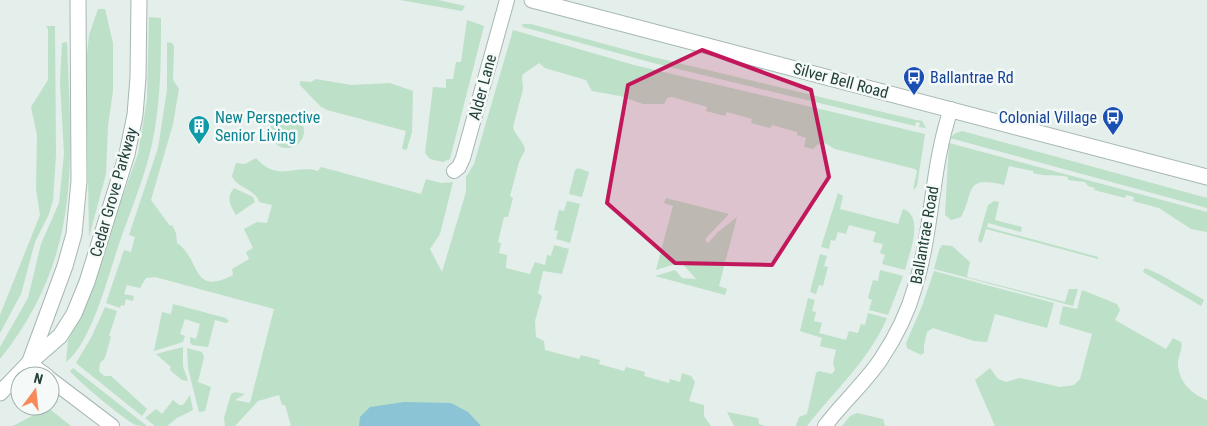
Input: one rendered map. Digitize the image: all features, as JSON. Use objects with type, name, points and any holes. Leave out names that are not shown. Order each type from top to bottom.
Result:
[{"type":"street","name":"Cedar Grove Parkway","points":[[29,362],[65,266],[74,234],[79,181],[78,0]]},
{"type":"street","name":"Cedar Grove Parkway","points":[[0,393],[29,362],[60,336],[74,314],[87,282],[117,186],[135,115],[138,77],[139,0]]},
{"type":"street","name":"Alder Lane","points":[[454,171],[463,158],[507,0]]},
{"type":"street","name":"Silver Bell Road","points":[[532,0],[1207,177]]},
{"type":"street","name":"Ballantrae Road","points":[[825,426],[881,359],[912,296],[924,248],[942,136],[951,109]]},
{"type":"street","points":[[29,362],[34,366]]},
{"type":"street","points":[[60,386],[112,426]]},
{"type":"highlighted area","points":[[702,50],[811,90],[829,177],[772,265],[675,263],[607,203],[628,85]]},
{"type":"green space","points":[[400,0],[438,0],[465,6],[462,11]]},
{"type":"green space","points":[[98,9],[105,9],[113,43],[113,91],[108,126],[106,174],[89,237],[86,63],[89,35]]},
{"type":"green space","points":[[149,17],[161,18],[161,59],[157,114],[149,157],[92,324],[75,353],[66,362],[68,341],[93,288],[107,239],[138,154],[147,99]]},
{"type":"green space","points":[[467,20],[484,26],[450,159],[443,162],[430,159],[425,153],[433,87],[446,88],[446,79],[453,79],[456,62],[461,62]]},
{"type":"green space","points":[[522,24],[531,24],[649,56],[922,121],[926,128],[919,127],[920,123],[916,122],[915,126],[657,64],[523,27]]},
{"type":"green space","points":[[46,26],[55,26],[56,155],[53,200],[49,214],[35,242],[21,294],[0,333],[0,315],[40,215],[36,189],[37,135],[31,107],[48,80],[48,29]]},
{"type":"green space","points":[[513,30],[634,65],[925,134],[917,186],[913,190],[917,171],[915,169],[835,149],[825,143],[817,145],[813,149],[804,147],[806,138],[797,135],[797,132],[772,125],[770,128],[751,123],[752,119],[727,112],[725,116],[706,111],[707,107],[672,97],[667,98],[664,104],[643,104],[620,96],[592,91],[586,80],[545,68],[539,63],[522,75],[523,89],[513,127],[525,150],[519,162],[510,196],[513,198],[508,217],[504,217],[498,242],[501,243],[499,253],[507,255],[506,268],[530,274],[535,262],[545,265],[547,255],[551,256],[554,245],[569,249],[562,274],[543,271],[538,293],[542,296],[535,321],[536,337],[544,341],[545,350],[579,359],[581,355],[600,360],[599,364],[624,371],[626,367],[645,372],[644,376],[669,383],[670,379],[680,382],[682,373],[691,376],[695,382],[689,401],[704,405],[704,416],[711,426],[291,426],[285,405],[282,405],[279,395],[258,401],[235,426],[225,426],[224,418],[231,394],[235,392],[245,394],[235,400],[250,403],[274,309],[155,277],[146,278],[140,288],[127,285],[124,294],[134,296],[133,301],[126,299],[124,306],[121,305],[120,308],[106,303],[124,250],[131,252],[135,237],[129,235],[158,148],[167,90],[167,42],[172,43],[174,46],[173,80],[179,89],[173,124],[151,200],[170,226],[172,225],[176,233],[177,243],[185,250],[198,273],[203,279],[210,282],[220,281],[233,275],[232,269],[249,259],[246,252],[253,248],[244,229],[257,222],[267,223],[272,205],[259,202],[254,194],[238,184],[232,176],[236,163],[245,164],[256,158],[272,170],[310,169],[318,171],[321,167],[421,194],[426,179],[441,183],[453,182],[440,234],[430,249],[442,272],[466,192],[466,177],[474,164]]},
{"type":"green space","points":[[67,42],[70,169],[66,208],[59,246],[46,283],[27,321],[0,359],[0,347],[28,298],[41,244],[59,203],[64,154],[60,82],[62,43]]},
{"type":"green space","points":[[316,79],[351,85],[390,83],[413,91],[412,132],[407,149],[404,150],[402,148],[406,131],[327,110],[320,106],[300,85],[300,81],[311,82]]},
{"type":"green space","points":[[287,114],[299,119],[304,131],[299,143],[287,148],[275,143],[270,131],[275,119]]},
{"type":"green space","points":[[962,131],[1207,198],[1207,208],[950,138]]},
{"type":"green space","points":[[949,143],[1207,212],[1207,232],[1191,229],[1159,208],[1133,201],[1134,197],[1126,195],[1125,198],[1094,190],[1095,188],[1088,186],[1085,182],[1068,180],[1068,177],[1038,174],[1033,173],[1033,171],[1009,166],[1004,185],[991,182],[976,184],[972,188],[961,217],[951,220],[945,215]]},
{"type":"green space","points":[[578,168],[589,172],[582,197],[569,194],[575,170]]},
{"type":"green space","points":[[234,188],[253,197],[255,202],[236,215],[230,202],[230,195]]},
{"type":"green space","points":[[838,193],[843,196],[840,209],[898,224],[903,209],[910,213],[913,219],[914,236],[905,270],[882,264],[885,255],[880,253],[883,244],[873,242],[876,232],[849,225],[846,234],[838,232],[835,241],[831,240],[829,249],[821,247]]},
{"type":"green space","points":[[666,198],[729,214],[707,237],[705,240],[708,243],[718,232],[737,217],[719,286],[727,289],[725,295],[655,276],[675,270],[682,278],[696,279],[681,262],[656,270],[673,206],[664,203]]},
{"type":"green space","points":[[567,201],[580,204],[570,243],[556,239],[558,231],[554,230],[559,210],[564,211]]},
{"type":"green space","points":[[994,201],[999,202],[995,220],[1022,227],[1021,232],[988,223],[987,227],[1098,257],[1098,259],[986,229],[980,243],[978,240],[988,205]]},
{"type":"green space","points":[[942,245],[952,246],[970,262],[967,277],[1065,302],[1069,289],[1078,289],[1073,306],[934,269]]},
{"type":"green space","points":[[820,254],[827,256],[824,266],[828,267],[823,286],[819,285],[816,294],[810,292]]},
{"type":"green space","points":[[1145,268],[1204,300],[1201,306],[1143,272]]},
{"type":"green space","points":[[880,270],[903,276],[888,315],[869,310],[872,300],[868,298],[873,280],[878,281]]},
{"type":"green space","points":[[934,271],[1054,303],[1047,328],[995,314],[987,342],[974,341],[933,328],[927,332],[924,353],[921,355],[907,348],[906,343],[922,306]]},
{"type":"green space","points":[[1082,290],[1117,304],[1120,310],[1115,320],[1166,349],[1173,338],[1181,342],[1178,368],[1186,385],[1196,394],[1207,400],[1207,426],[995,426],[975,380],[990,368],[998,379],[1006,382],[1020,378],[1060,387],[1074,385],[1080,379],[1092,334],[1059,324],[1063,306],[1077,309]]},
{"type":"green space","points":[[808,298],[815,300],[812,311],[816,312],[814,321],[822,323],[819,333],[846,340],[849,331],[858,333],[861,324],[865,325],[868,313],[887,318],[871,348],[851,374],[807,426],[796,426],[799,417],[807,414],[816,373],[819,371],[832,374],[835,370],[833,363],[836,350],[820,346],[822,338],[800,331]]},
{"type":"green space","points":[[173,304],[226,318],[229,321],[226,323],[215,320],[208,347],[192,345],[190,337],[196,339],[200,324],[185,319],[180,334],[185,336],[183,342],[154,351],[162,312],[171,314]]},
{"type":"green space","points":[[105,307],[117,311],[109,336],[111,336],[105,358],[100,363],[99,371],[104,376],[111,376],[147,409],[142,416],[76,363],[92,336]]},
{"type":"green space","points":[[183,347],[183,366],[188,381],[182,380],[170,370],[171,367],[156,354]]},
{"type":"green space","points":[[187,348],[202,352],[204,357],[198,382],[211,387],[205,411],[199,412],[188,368]]},
{"type":"green space","points":[[73,368],[147,426],[140,426],[130,422],[112,408],[70,371]]},
{"type":"green space","points":[[190,395],[193,410],[177,418],[167,426],[155,426],[145,418],[156,409],[162,414],[173,400],[179,405],[183,405]]},
{"type":"green space","points":[[727,412],[758,418],[759,424],[765,426],[734,426]]},
{"type":"green space","points":[[857,413],[883,419],[885,426],[842,426],[850,416]]},
{"type":"green space","points":[[32,416],[58,416],[71,426],[13,426]]},
{"type":"water","points":[[404,402],[451,403],[468,412],[481,426],[359,426],[360,417],[370,407]]},
{"type":"place","name":"Ballantrae Rd","points":[[914,96]]},
{"type":"place","name":"Colonial Village","points":[[1113,136]]},
{"type":"place","name":"New Perspective Senior Living","points":[[199,145]]}]
